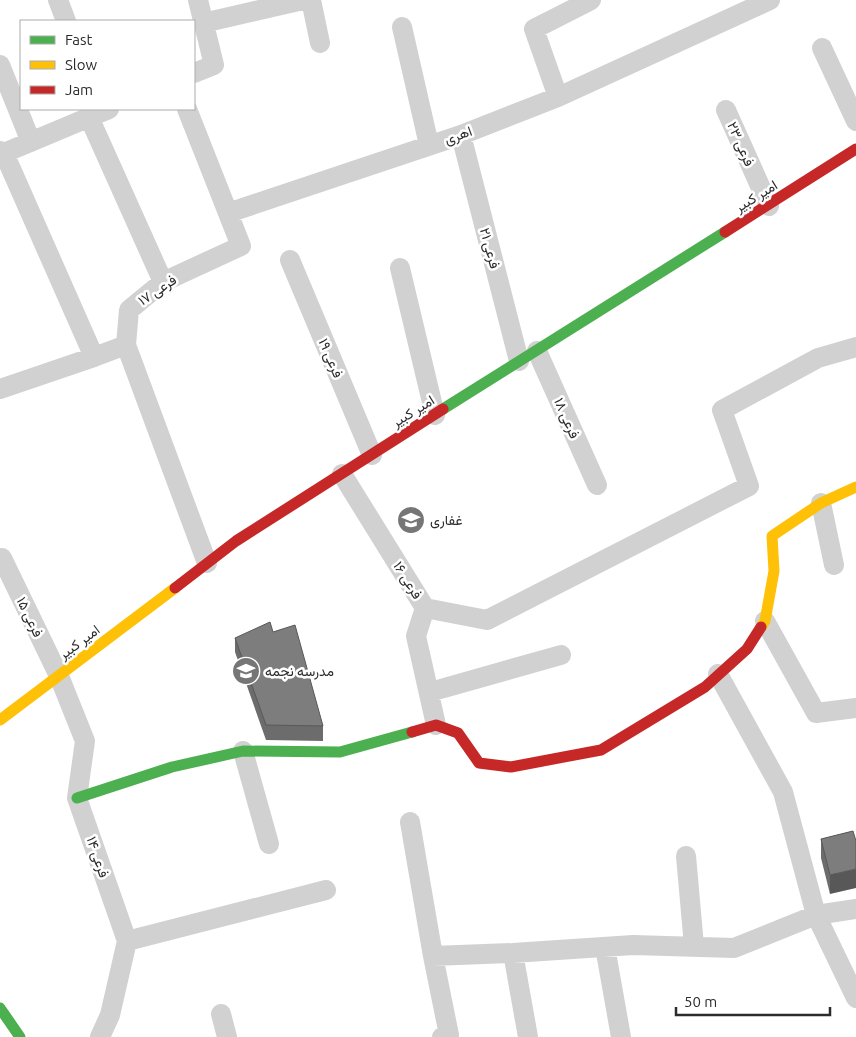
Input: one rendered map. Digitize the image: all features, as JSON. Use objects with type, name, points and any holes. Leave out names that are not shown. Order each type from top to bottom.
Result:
[{"type":"main road","name":"امیر کبیر","points":[[0,720],[236,541],[769,206],[856,149]]},
{"type":"main road","points":[[77,798],[172,767],[242,751],[340,752],[436,725],[458,733],[479,764],[511,767],[601,750],[705,687],[746,649],[765,621],[774,570],[772,536],[821,503],[856,487]]},
{"type":"main road","points":[[0,1008],[20,1037]]},
{"type":"street","points":[[58,0],[66,20]]},
{"type":"street","points":[[195,73],[214,64],[198,0]]},
{"type":"street","points":[[203,23],[303,0]]},
{"type":"street","points":[[311,0],[320,43]]},
{"type":"street","points":[[558,97],[534,29],[591,0]]},
{"type":"street","name":"اهری","points":[[228,213],[461,135],[558,97],[770,0]]},
{"type":"street","points":[[402,27],[429,145]]},
{"type":"street","points":[[822,48],[856,121]]},
{"type":"street","points":[[0,65],[31,142]]},
{"type":"street","name":"فرعی ۱۷","points":[[187,110],[241,246],[163,282],[129,310],[126,344],[207,563]]},
{"type":"street","name":"فرعی ۲۳","points":[[726,110],[769,206]]},
{"type":"street","points":[[94,358],[2,152],[31,142],[99,112],[163,282]]},
{"type":"street","name":"فرعی ۲۱","points":[[461,135],[528,356]]},
{"type":"street","name":"فرعی ۱۹","points":[[290,260],[372,455]]},
{"type":"street","points":[[400,268],[435,415]]},
{"type":"street","points":[[0,389],[94,358],[126,344]]},
{"type":"street","points":[[425,608],[487,620],[750,486],[722,410],[818,358],[856,347]]},
{"type":"street","name":"فرعی ۱۸","points":[[528,356],[597,485]]},
{"type":"street","name":"فرعی ۱۶","points":[[342,474],[425,608],[416,636],[436,725]]},
{"type":"street","points":[[821,503],[834,565]]},
{"type":"street","name":"فرعی ۱۵","points":[[2,558],[59,676]]},
{"type":"street","points":[[765,621],[816,713],[856,708]]},
{"type":"street","points":[[430,692],[561,655]]},
{"type":"street","points":[[718,674],[783,792],[816,915],[856,998]]},
{"type":"street","name":"فرعی ۱۴","points":[[59,676],[85,741],[77,798],[127,941]]},
{"type":"street","points":[[242,751],[270,844]]},
{"type":"street","points":[[410,822],[447,1036]]},
{"type":"street","points":[[686,856],[694,946]]},
{"type":"street","points":[[100,1037],[110,1015],[127,941],[326,890]]},
{"type":"street","points":[[433,956],[633,945],[734,948],[816,915],[856,909]]},
{"type":"street","points":[[605,947],[620,1037]]},
{"type":"street","points":[[513,953],[528,1037]]},
{"type":"street","points":[[221,1014],[227,1037]]},
{"type":"building","points":[[270,622],[273,632],[295,625],[323,726],[266,725],[235,638]]},
{"type":"building","points":[[853,831],[856,841],[856,869],[830,875],[821,839]]},
{"type":"traffic: fast","points":[[443,409],[725,232]]},
{"type":"traffic: fast","points":[[77,798],[172,767],[243,751],[340,752],[412,732]]},
{"type":"traffic: fast","points":[[0,1008],[20,1037]]},
{"type":"traffic: slow","points":[[761,627],[765,621],[774,571],[772,536],[821,503],[856,487]]},
{"type":"traffic: slow","points":[[0,720],[175,588]]},
{"type":"traffic: jam","points":[[725,232],[856,149]]},
{"type":"traffic: jam","points":[[175,588],[236,541],[443,409]]},
{"type":"traffic: jam","points":[[412,732],[436,725],[458,733],[479,763],[511,767],[601,750],[705,687],[747,649],[761,627]]},
{"type":"place","name":"غفاری","points":[[411,520]]},
{"type":"place","name":"مدرسه نجمه","points":[[246,671]]}]
